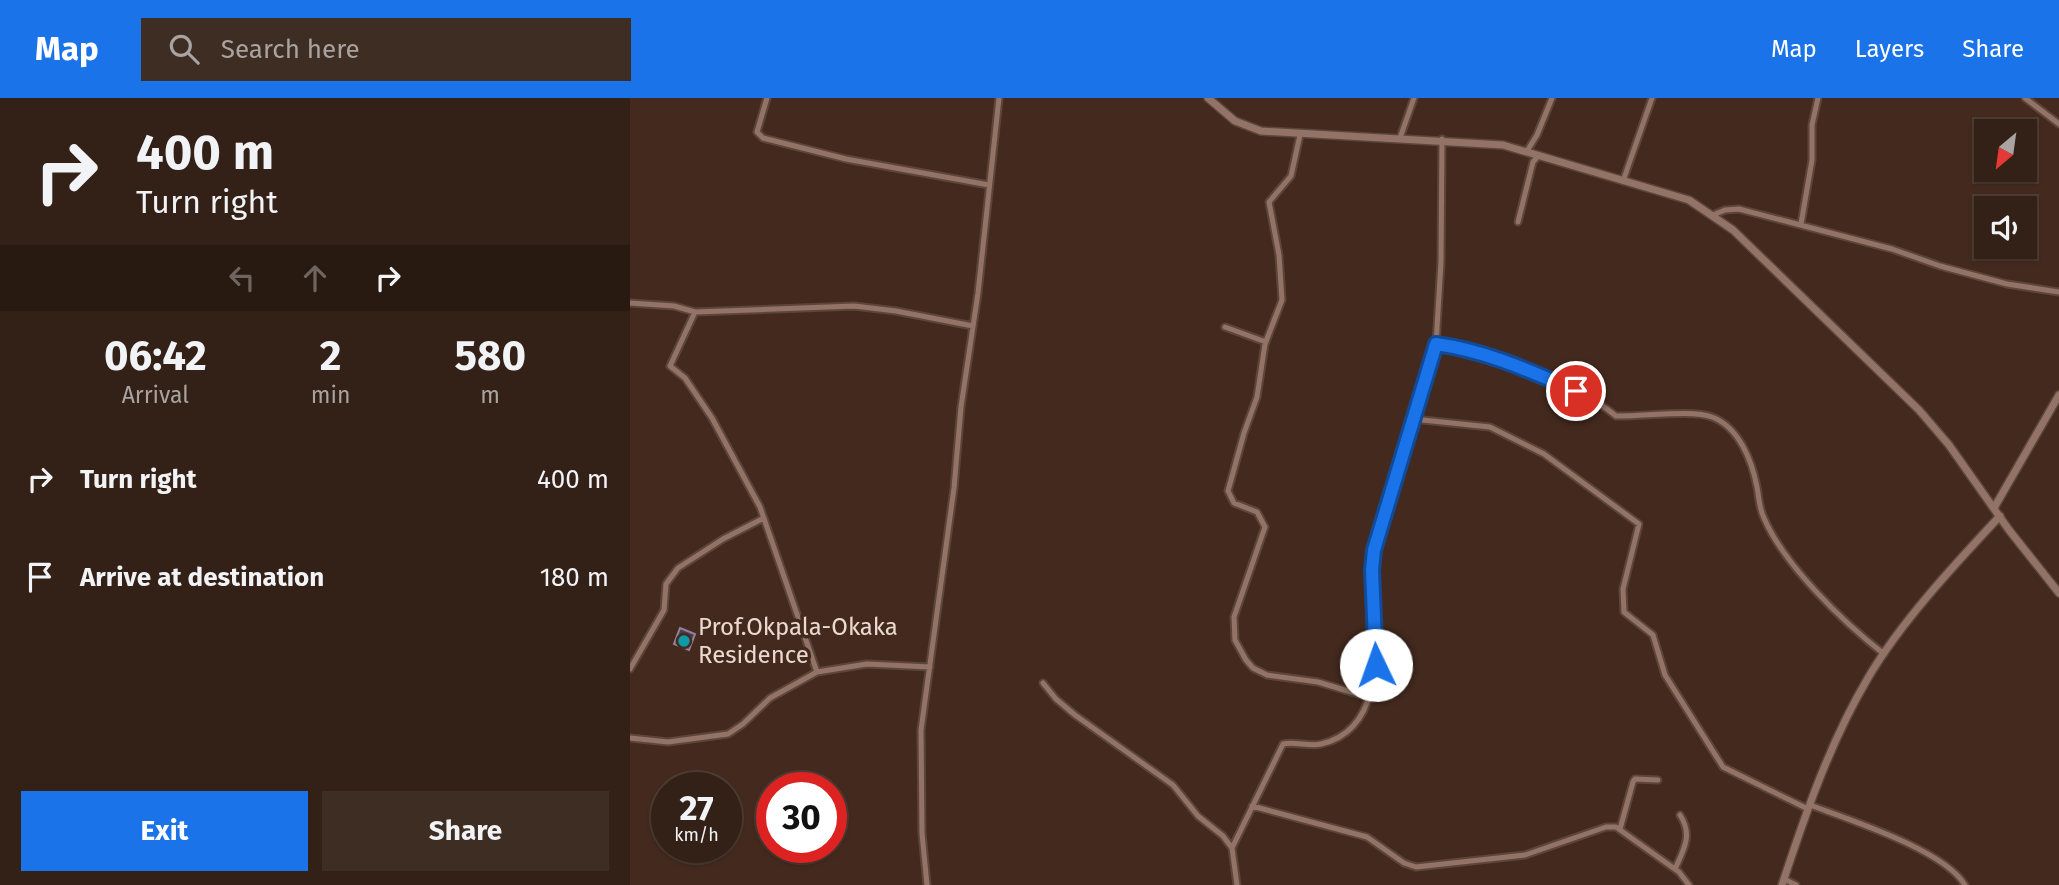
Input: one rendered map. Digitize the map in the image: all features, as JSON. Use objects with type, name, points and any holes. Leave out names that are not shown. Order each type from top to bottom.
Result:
[{"type":"main road","points":[[1208,98],[1235,121],[1261,131],[1300,135],[1441,139],[1503,145],[1689,200],[1713,215],[1742,239],[1919,410],[1949,444],[2059,593]]},
{"type":"main road","points":[[1994,508],[2059,395]]},
{"type":"main road","points":[[1783,882],[1809,807],[1857,699],[1884,654],[2000,516]]},
{"type":"street","points":[[767,98],[757,132],[763,138],[846,159],[989,185]]},
{"type":"street","points":[[927,885],[922,833],[921,751],[999,98]]},
{"type":"street","points":[[1400,138],[1415,98]]},
{"type":"street","points":[[1527,151],[1537,135],[1552,98]]},
{"type":"street","points":[[1623,182],[1652,98]]},
{"type":"street","points":[[1801,224],[1812,160],[1812,125],[1818,98]]},
{"type":"street","points":[[2025,98],[2059,124]]},
{"type":"street","points":[[1300,135],[1291,176],[1269,206],[1283,290],[1266,342],[1257,397],[1228,491],[1234,503],[1261,515],[1265,527],[1234,617],[1235,640],[1245,660],[1259,673],[1318,681],[1371,698]]},
{"type":"street","points":[[1232,848],[1283,744],[1320,745],[1333,740],[1364,713],[1371,698],[1376,665],[1372,570],[1374,550],[1399,475],[1436,344],[1442,250],[1441,139]]},
{"type":"street","points":[[1518,222],[1533,162],[1539,155]]},
{"type":"street","points":[[1713,215],[1724,210],[1739,209],[1801,224],[1993,280],[2059,292]]},
{"type":"street","points":[[630,303],[674,306],[695,312],[854,306],[973,326]]},
{"type":"street","points":[[695,312],[670,366],[685,378],[712,418],[764,518],[817,672]]},
{"type":"street","points":[[1225,327],[1266,342]]},
{"type":"street","points":[[1436,344],[1507,360],[1597,401],[1616,416],[1712,416],[1731,431],[1748,457],[1760,508],[1770,530],[1816,592],[1884,654]]},
{"type":"street","points":[[1413,419],[1490,427],[1544,454],[1639,524],[1623,589],[1624,612],[1653,635],[1665,675],[1723,767],[1809,807],[1922,851],[1949,866],[1965,885]]},
{"type":"street","points":[[630,669],[664,610],[666,584],[678,568],[723,539],[764,518]]},
{"type":"street","points":[[630,738],[668,742],[728,734],[743,724],[769,698],[817,672],[867,664],[930,667]]},
{"type":"street","points":[[1043,683],[1074,715],[1173,785],[1198,816],[1223,836],[1232,848],[1237,885]]},
{"type":"street","points":[[1620,829],[1635,779],[1658,780]]},
{"type":"street","points":[[1252,806],[1367,837],[1404,863],[1416,867],[1525,855],[1606,827],[1620,829],[1675,869],[1689,885]]},
{"type":"street","points":[[1675,869],[1686,844],[1688,831],[1681,815]]},
{"type":"street","points":[[1783,882],[1796,885]]},
{"type":"building","name":"Prof.Okpala-Okaka Residence","points":[[680,628],[695,634],[689,650],[674,644]]},
{"type":"place","name":"Prof.Okpala-Okaka Residence","points":[[684,641]]},
{"type":"route","points":[[1376,665],[1372,570],[1374,550],[1399,475],[1436,344],[1459,347],[1507,360],[1576,391]]}]
